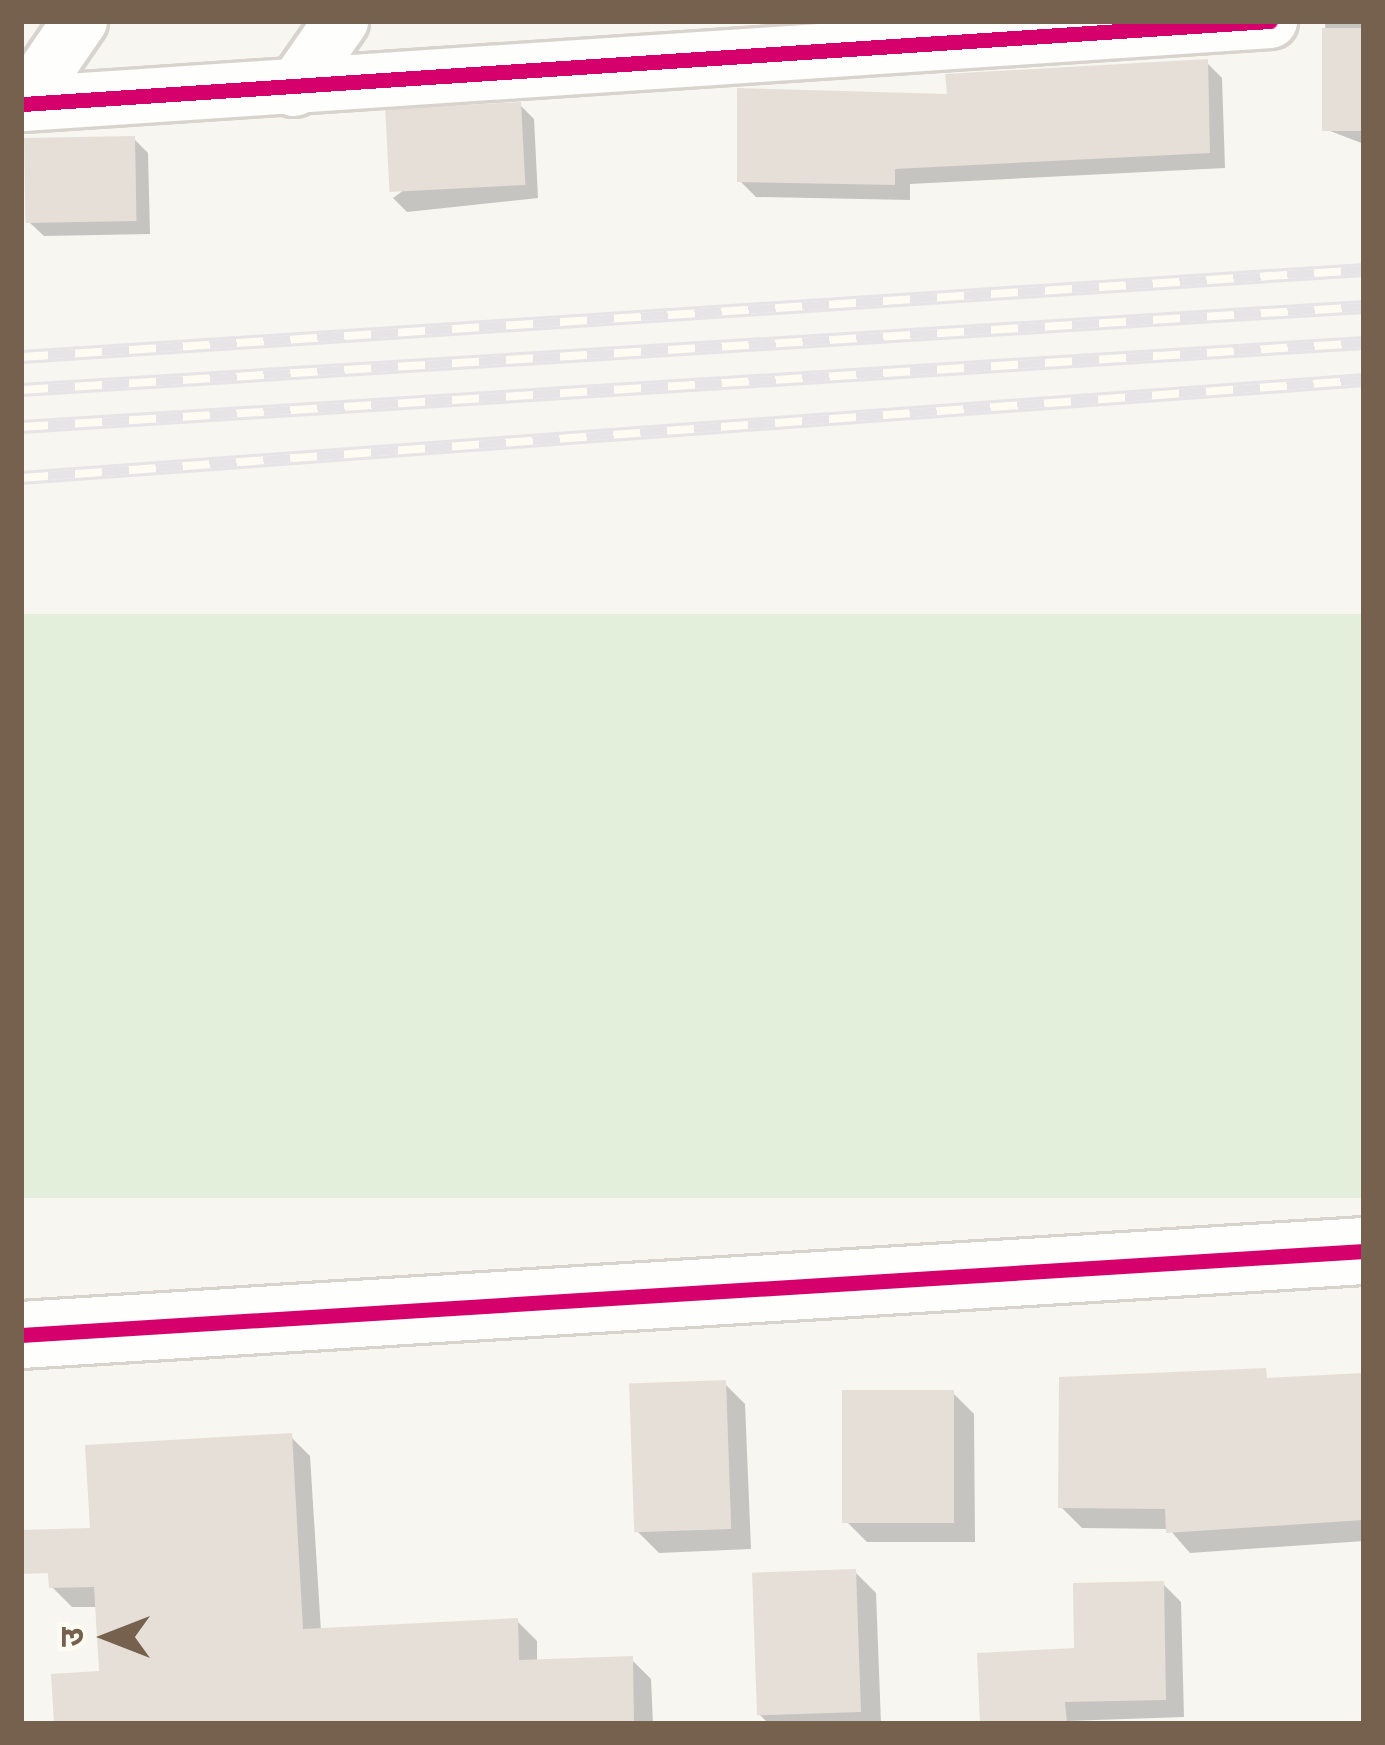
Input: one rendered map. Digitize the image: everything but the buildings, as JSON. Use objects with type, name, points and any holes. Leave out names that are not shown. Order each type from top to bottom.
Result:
[{"type":"street","points":[[80,21],[22,104],[1270,21]]},
{"type":"street","points":[[294,89],[341,21]]},
{"type":"street","points":[[620,65],[651,21]]},
{"type":"street","points":[[21,1335],[1364,1251]]},
{"type":"green space","points":[[21,614],[1364,614],[1364,1198],[21,1198]]},
{"type":"railway","points":[[21,357],[1364,270]]},
{"type":"railway","points":[[21,390],[1364,307]]},
{"type":"railway","points":[[21,427],[1364,343]]},
{"type":"railway","points":[[21,478],[1364,380]]},
{"type":"cycle path","points":[[23,104],[1270,21]]},
{"type":"cycle path","points":[[21,1335],[1364,1251]]}]
